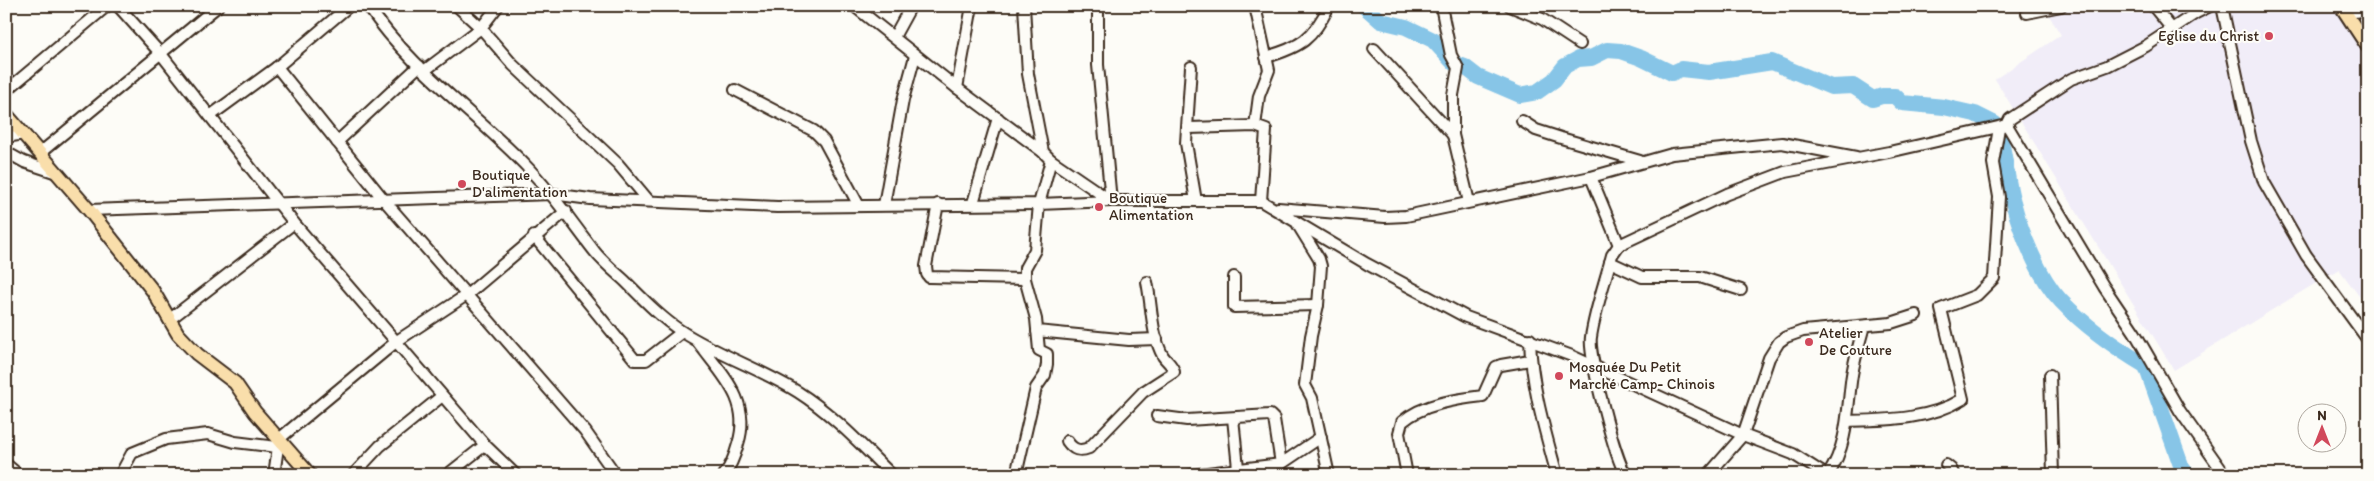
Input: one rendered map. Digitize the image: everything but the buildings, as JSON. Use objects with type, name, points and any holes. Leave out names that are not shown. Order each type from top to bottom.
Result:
[{"type":"main road","points":[[2341,6],[2368,47]]},
{"type":"main road","points":[[2353,9],[2368,31]]},
{"type":"main road","points":[[6,114],[89,210],[153,291],[178,334],[197,354],[235,383],[255,412],[310,475]]},
{"type":"street","points":[[6,91],[107,6]]},
{"type":"street","points":[[118,6],[161,54],[294,223],[397,341],[484,445],[516,475]]},
{"type":"street","points":[[40,154],[218,6]]},
{"type":"street","points":[[210,116],[277,67],[349,6]]},
{"type":"street","points":[[368,6],[385,32],[529,169],[566,211],[596,253],[655,311],[682,332],[799,393],[842,426],[892,475]]},
{"type":"street","points":[[457,6],[480,28],[513,65],[618,164],[649,201]]},
{"type":"street","points":[[337,142],[421,68],[480,28],[498,6]]},
{"type":"street","points":[[854,6],[915,56],[1044,152],[1051,160],[1111,201]]},
{"type":"street","points":[[894,37],[911,6]]},
{"type":"street","points":[[957,88],[972,6]]},
{"type":"street","points":[[1024,6],[1028,74],[1044,152]]},
{"type":"street","points":[[1098,6],[1098,65],[1111,201]]},
{"type":"street","points":[[1254,6],[1269,70],[1259,96],[1255,126]]},
{"type":"street","points":[[1266,57],[1303,43],[1319,26],[1329,6]]},
{"type":"street","points":[[1441,6],[1451,54],[1458,68],[1453,95],[1453,135],[1469,202]]},
{"type":"street","points":[[1510,6],[1542,19],[1580,44]]},
{"type":"street","points":[[2026,13],[2061,6]]},
{"type":"street","points":[[2153,6],[2172,29]]},
{"type":"street","points":[[1847,421],[1896,419],[1917,415],[1963,399],[1941,309],[1977,295],[1994,278],[1999,197],[1993,163],[2003,127],[2010,119],[2071,79],[2116,62],[2146,46],[2210,6]]},
{"type":"street","points":[[2222,6],[2251,141],[2264,182],[2306,255],[2368,340]]},
{"type":"street","points":[[2353,9],[2368,10]]},
{"type":"street","points":[[1374,49],[1453,135]]},
{"type":"street","points":[[884,205],[903,100],[915,56]]},
{"type":"street","points":[[277,67],[384,200],[468,294],[585,431],[616,475]]},
{"type":"street","points":[[1192,68],[1189,128],[1186,134],[1186,143],[1196,201]]},
{"type":"street","points":[[736,90],[814,131],[824,141],[858,204]]},
{"type":"street","points":[[973,203],[998,118]]},
{"type":"street","points":[[1522,122],[1536,130],[1640,162]]},
{"type":"street","points":[[1189,128],[1255,126],[1266,130],[1268,134],[1262,201]]},
{"type":"street","points":[[1626,475],[1620,467],[1612,443],[1591,351],[1591,337],[1610,262],[1618,245],[1727,194],[1776,175],[2003,127]]},
{"type":"street","points":[[2003,127],[2135,333],[2180,411],[2225,475]]},
{"type":"street","points":[[6,137],[24,134]]},
{"type":"street","points":[[1277,208],[1395,217],[1496,198],[1591,177],[1672,154],[1782,143],[1861,158]]},
{"type":"street","points":[[6,152],[24,162],[57,173]]},
{"type":"street","points":[[1016,475],[1036,388],[1045,375],[1048,364],[1047,354],[1039,350],[1037,345],[1037,330],[1032,303],[1024,279],[1026,263],[1035,250],[1039,204],[1051,160]]},
{"type":"street","points":[[1591,177],[1618,245]]},
{"type":"street","points":[[89,210],[552,194],[590,199],[768,206],[1039,204],[1111,201],[1262,201],[1277,208],[1296,222],[1376,270],[1466,317],[1530,339],[1596,367],[1743,435],[1793,454],[1827,475],[1840,453],[1847,421],[1851,380],[1864,326]]},
{"type":"street","points":[[938,204],[926,266],[929,277],[1024,279]]},
{"type":"street","points":[[120,475],[132,453],[166,439],[208,434],[235,442],[277,446],[279,439],[397,341],[468,294],[534,236],[566,211]]},
{"type":"street","points":[[1296,222],[1319,260],[1321,274],[1318,305],[1310,336],[1305,379],[1306,390],[1312,398],[1329,475]]},
{"type":"street","points":[[169,320],[294,223]]},
{"type":"street","points":[[534,236],[635,360],[646,360],[682,332]]},
{"type":"street","points":[[1610,262],[1642,277],[1700,277],[1741,290]]},
{"type":"street","points":[[1234,277],[1234,307],[1318,305]]},
{"type":"street","points":[[1067,442],[1072,448],[1078,450],[1089,448],[1144,392],[1174,372],[1174,368],[1164,356],[1157,339],[1147,282]]},
{"type":"street","points":[[1708,475],[1743,435],[1770,358],[1779,342],[1804,330],[1891,323],[1916,315]]},
{"type":"street","points":[[1037,330],[1129,340],[1157,339]]},
{"type":"street","points":[[694,337],[736,393],[740,405],[742,421],[740,440],[734,459],[724,475]]},
{"type":"street","points":[[1530,339],[1530,360],[1557,475]]},
{"type":"street","points":[[1407,475],[1400,433],[1402,422],[1426,410],[1464,398],[1483,396],[1496,368],[1500,365],[1530,360]]},
{"type":"street","points":[[2050,375],[2053,475]]},
{"type":"street","points":[[353,475],[380,446],[442,396]]},
{"type":"street","points":[[1157,416],[1179,420],[1233,418],[1264,413],[1270,415],[1274,419],[1281,464],[1277,475]]},
{"type":"street","points":[[1233,418],[1238,468]]},
{"type":"street","points":[[1191,475],[1281,464],[1321,437]]},
{"type":"street","points":[[274,475],[279,439]]},
{"type":"street","points":[[447,475],[484,445]]},
{"type":"street","points":[[6,464],[19,475]]},
{"type":"street","points":[[1946,465],[1952,468],[1954,475]]},
{"type":"shaded area","points":[[2043,6],[2345,6],[2368,41],[2368,308],[2339,269],[2174,370],[1995,79],[2061,35]]},
{"type":"waterway","points":[[1364,6],[1381,21],[1406,27],[1433,40],[1454,63],[1465,67],[1478,77],[1520,95],[1537,92],[1554,80],[1565,66],[1578,59],[1591,58],[1607,50],[1621,51],[1641,58],[1672,73],[1681,69],[1709,72],[1772,62],[1831,87],[1853,86],[1873,99],[1882,96],[1895,96],[1902,103],[1944,107],[1975,114],[1995,124],[1999,133],[2016,214],[2038,268],[2053,291],[2071,311],[2102,337],[2146,366],[2182,468],[2188,475]]},
{"type":"place","name":"Eglise du Christ","points":[[2269,36]]},
{"type":"place","name":"Boutique D'alimentation","points":[[462,184]]},
{"type":"place","name":"Boutique Alimentation","points":[[1099,207]]},
{"type":"place","name":"Atelier De Couture","points":[[1809,342]]},
{"type":"place","name":"Mosquée Du Petit Marché Camp- Chinois","points":[[1559,376]]}]
